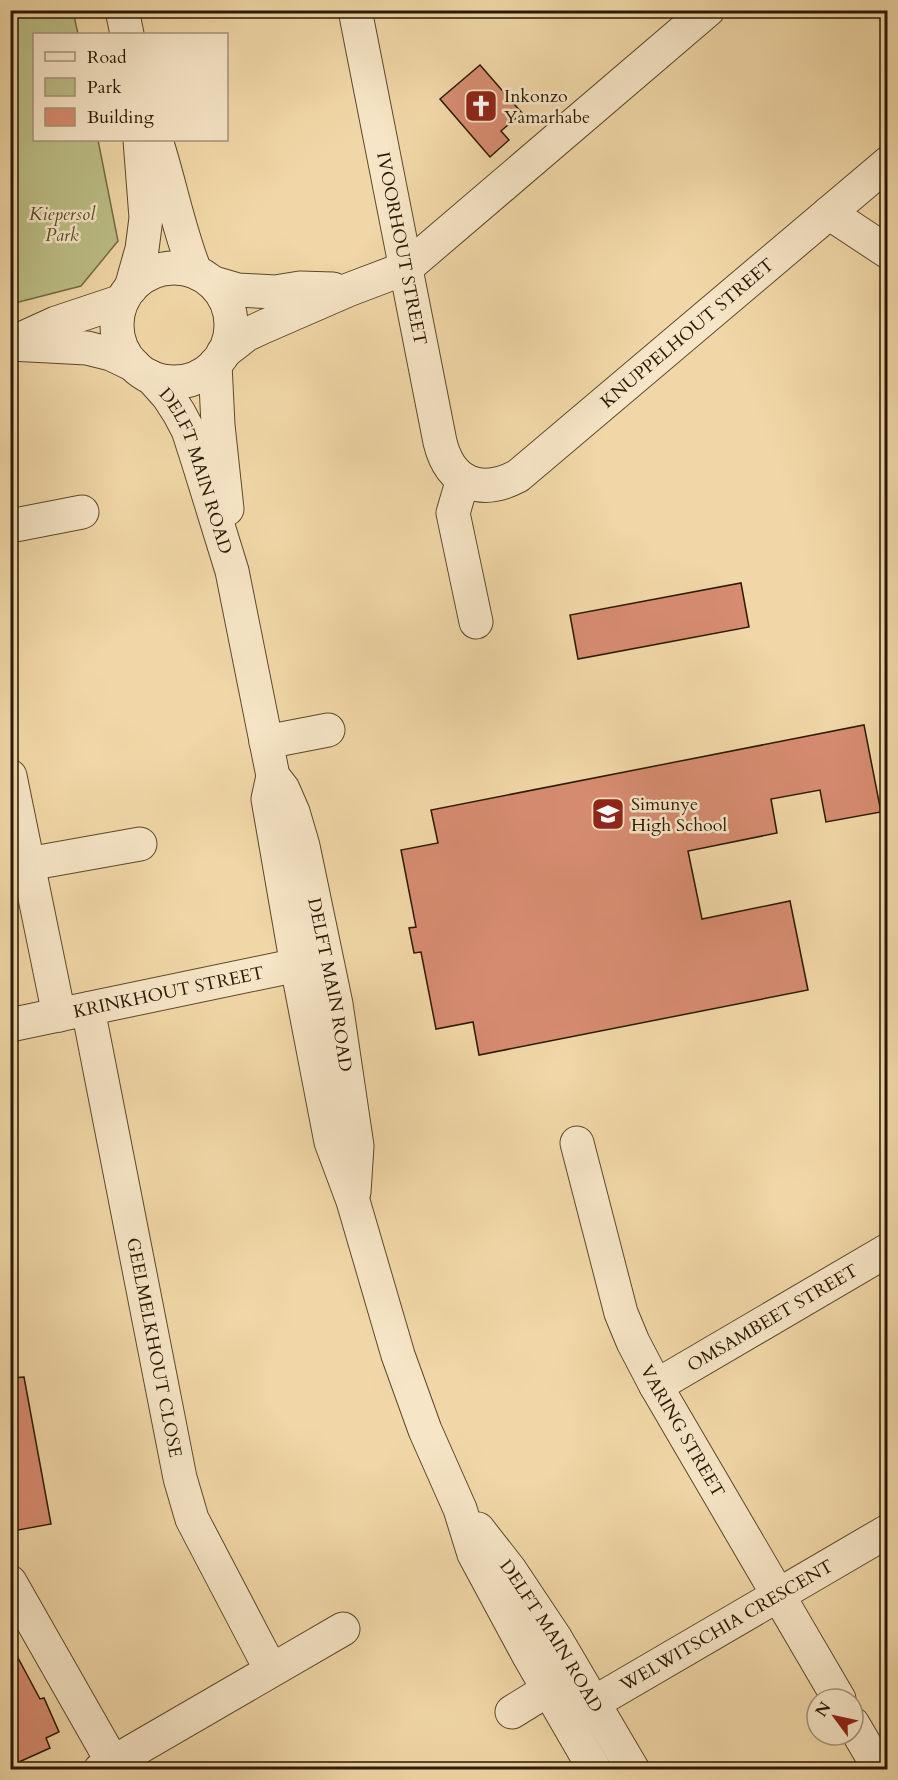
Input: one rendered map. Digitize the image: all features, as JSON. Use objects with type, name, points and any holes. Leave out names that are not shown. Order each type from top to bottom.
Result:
[{"type":"street","points":[[122,10],[127,33]]},
{"type":"street","name":"IVOORHOUT STREET","points":[[355,10],[444,456],[452,469],[470,482]]},
{"type":"street","points":[[10,344],[87,348],[111,354],[142,371],[168,381],[185,381],[202,375],[246,335],[348,290],[406,268],[708,10]]},
{"type":"street","points":[[140,141],[146,218],[142,249],[117,318],[118,335],[124,351],[142,371]]},
{"type":"street","points":[[156,141],[174,210],[204,277],[226,302],[229,309],[231,324],[229,339],[219,359]]},
{"type":"street","name":"KNUPPELHOUT STREET","points":[[470,482],[491,486],[505,483],[518,476],[888,163]]},
{"type":"street","points":[[829,213],[888,252]]},
{"type":"street","points":[[10,344],[127,294],[144,276],[161,269],[178,268],[238,290],[275,292],[300,288],[348,290]]},
{"type":"street","name":"DELFT MAIN ROAD","points":[[219,359],[218,425],[232,571]]},
{"type":"street","name":"DELFT MAIN ROAD","points":[[142,371],[168,396],[188,430],[232,571],[273,776],[268,799],[311,962],[331,1142],[353,1201],[398,1355],[425,1430],[460,1509],[474,1554],[507,1618],[595,1770]]},
{"type":"street","points":[[470,482],[453,513],[476,622]]},
{"type":"street","points":[[10,526],[82,512]]},
{"type":"street","points":[[266,742],[328,730]]},
{"type":"street","name":"GEELMELKHOUT CLOSE","points":[[10,776],[28,864],[73,1012],[186,1503],[199,1534],[271,1670]]},
{"type":"street","points":[[28,864],[140,844]]},
{"type":"street","name":"KRINKHOUT STREET","points":[[10,1025],[311,962]]},
{"type":"street","name":"VARING STREET","points":[[577,1143],[621,1313],[633,1342],[656,1386],[832,1687]]},
{"type":"street","name":"OMSAMBEET STREET","points":[[656,1386],[888,1250]]},
{"type":"street","name":"DELFT MAIN ROAD","points":[[460,1509],[490,1542],[543,1619],[633,1770]]},
{"type":"street","name":"WELWITSCHIA CRESCENT","points":[[566,1719],[888,1531]]},
{"type":"street","points":[[10,1581],[110,1767],[343,1629]]},
{"type":"street","points":[[512,1712],[576,1672]]},
{"type":"street","points":[[865,1744],[880,1770]]},
{"type":"green space","name":"Kiepersol Park","points":[[11,10],[73,11],[78,33],[33,33],[33,141],[98,141],[118,241],[81,286],[11,304]]},
{"type":"building","name":"Inkonzo Yamarhabe","points":[[480,65],[522,113],[501,131],[509,140],[490,157],[440,99]]},
{"type":"building","points":[[741,583],[749,627],[578,659],[570,615]]},
{"type":"building","points":[[864,725],[881,812],[826,822],[820,790],[771,799],[777,833],[688,851],[702,919],[790,901],[808,990],[479,1055],[473,1022],[436,1029],[421,952],[414,953],[409,928],[416,927],[401,850],[438,843],[431,810]]},
{"type":"building","points":[[24,1377],[51,1524],[13,1531],[10,1515],[10,1378]]},
{"type":"building","points":[[10,1643],[40,1699],[44,1698],[59,1732],[46,1738],[50,1748],[10,1766]]},
{"type":"place","name":"Inkonzo Yamarhabe","points":[[481,106]]},
{"type":"place","name":"Simunye High School","points":[[608,814]]}]
